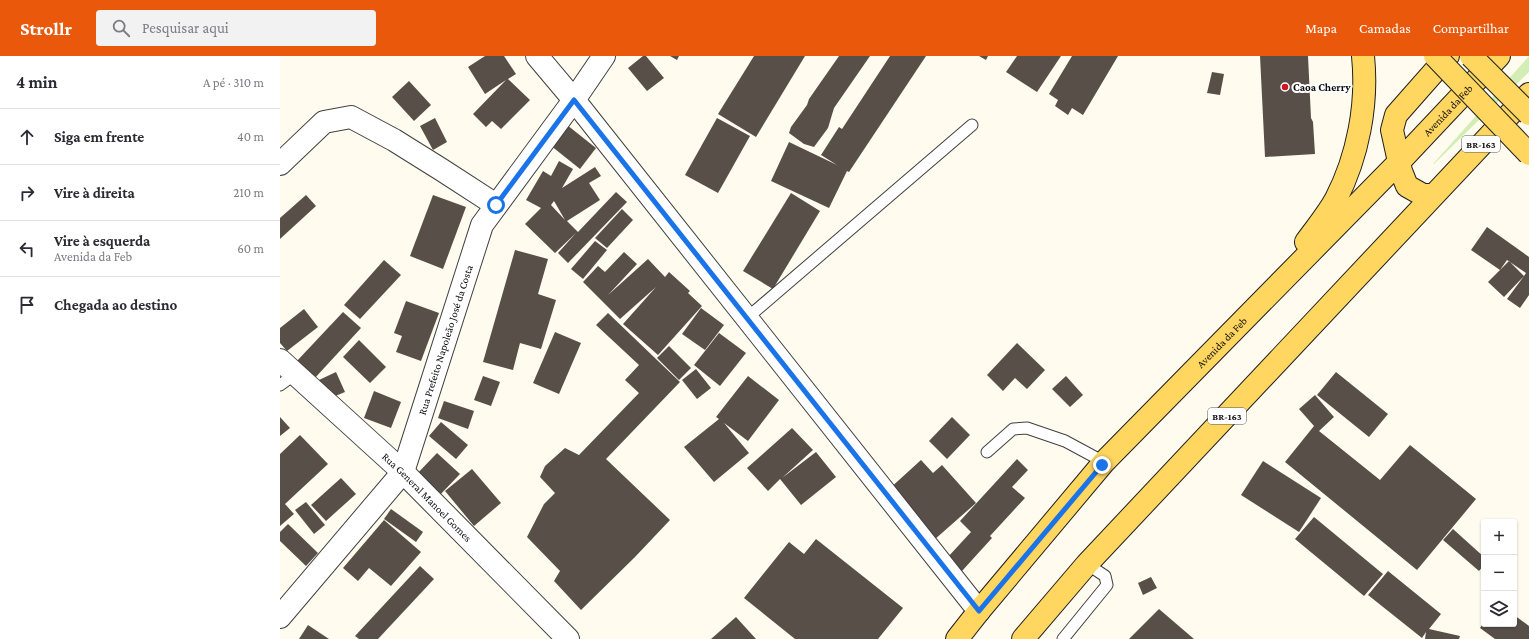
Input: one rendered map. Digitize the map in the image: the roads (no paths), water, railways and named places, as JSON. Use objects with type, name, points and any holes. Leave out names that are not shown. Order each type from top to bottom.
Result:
[{"type":"main road","points":[[1273,291],[1335,200],[1347,174],[1355,152],[1360,125],[1364,87],[1363,56]]},
{"type":"main road","name":"BR-163","points":[[1435,56],[1529,154]]},
{"type":"main road","points":[[1433,195],[1423,195],[1407,186],[1401,171],[1392,130],[1396,115],[1448,56]]},
{"type":"main road","points":[[1471,56],[1529,114]]},
{"type":"main road","name":"Avenida da Feb","points":[[957,639],[1104,462],[1400,161],[1499,56]]},
{"type":"main road","name":"BR-163","points":[[1023,639],[1087,564],[1529,94]]},
{"type":"street","points":[[537,56],[574,100],[979,611]]},
{"type":"street","name":"Rua Prefeito Napoleão José da Costa","points":[[280,617],[403,472],[482,225],[574,100],[604,56]]},
{"type":"street","points":[[280,164],[324,122],[351,117],[394,140],[496,205]]},
{"type":"street","name":"Rua General Manoel Gomes","points":[[285,373],[403,472],[568,639]]},
{"type":"lane","points":[[747,318],[972,125]]},
{"type":"lane","points":[[987,452],[1013,429],[1027,428],[1065,441],[1104,462]]},
{"type":"lane","points":[[1063,639],[1107,585],[1105,576],[1087,564]]},
{"type":"place","name":"Caoa Cherry","points":[[1285,87]]}]
